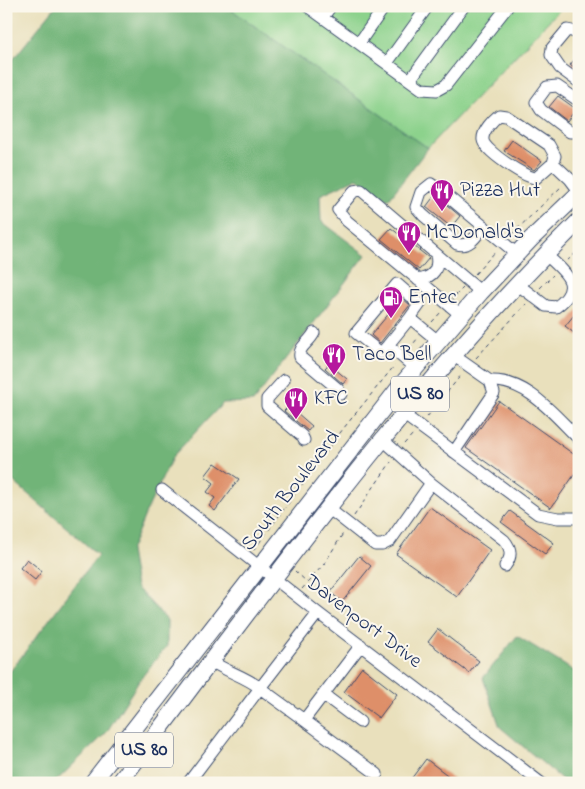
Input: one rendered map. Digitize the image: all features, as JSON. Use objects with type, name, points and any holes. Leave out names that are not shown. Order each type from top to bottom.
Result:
[{"type":"highway","name":"South Boulevard","points":[[92,783],[415,368],[517,254],[579,192]]},
{"type":"highway","name":"South Boulevard","points":[[119,783],[274,577],[382,439],[453,355],[517,284],[579,221]]},
{"type":"highway","points":[[453,355],[449,350],[450,336],[477,297]]},
{"type":"highway","points":[[298,546],[292,547],[286,542],[287,537],[305,507]]},
{"type":"street","points":[[307,6],[422,89],[429,90],[437,90],[446,84],[508,6]]},
{"type":"street","points":[[323,17],[330,6]]},
{"type":"street","points":[[358,43],[385,6]]},
{"type":"street","points":[[387,63],[428,6]]},
{"type":"street","points":[[410,80],[464,6]]},
{"type":"street","points":[[579,34],[567,30],[552,48],[551,55],[560,68],[579,82]]},
{"type":"street","points":[[579,101],[556,86],[548,86],[536,102],[541,110],[570,132],[579,132]]},
{"type":"street","points":[[499,115],[506,116],[549,146],[555,156],[554,163],[536,178],[530,178],[485,146],[483,140],[484,133],[499,115]]},
{"type":"street","points":[[554,163],[570,179],[579,192]]},
{"type":"street","points":[[484,226],[469,244],[463,246],[457,244],[416,207],[420,192],[431,184],[440,190],[504,242],[517,254]]},
{"type":"street","points":[[461,315],[346,220],[339,213],[340,206],[354,191],[361,190],[469,281],[477,297]]},
{"type":"street","points":[[418,280],[425,279],[436,270],[438,263],[436,254]]},
{"type":"street","points":[[517,284],[546,306],[556,307],[564,302],[575,283],[545,254]]},
{"type":"street","points":[[397,284],[420,304],[410,318],[380,353],[356,333],[397,284]]},
{"type":"street","points":[[410,318],[438,341]]},
{"type":"street","points":[[314,334],[310,342],[301,349],[300,357],[338,389],[341,394]]},
{"type":"street","points":[[388,345],[415,368]]},
{"type":"street","points":[[453,355],[490,381],[503,380],[539,399],[579,438]]},
{"type":"street","points":[[284,380],[267,399],[267,406],[302,436],[304,440]]},
{"type":"street","points":[[454,452],[494,393],[490,381]]},
{"type":"street","points":[[403,414],[538,514],[558,518],[579,518]]},
{"type":"street","points":[[382,439],[396,454],[431,484],[504,540],[510,551],[510,558],[505,566]]},
{"type":"street","points":[[328,508],[376,545],[382,545],[390,541],[431,484]]},
{"type":"street","name":"Davenport Drive","points":[[162,490],[318,613],[541,783]]},
{"type":"street","points":[[188,783],[318,613]]},
{"type":"street","points":[[304,720],[361,645]]},
{"type":"street","points":[[211,661],[223,669],[234,672],[251,681],[377,774]]},
{"type":"street","points":[[324,694],[360,722]]},
{"type":"path","points":[[259,543],[343,429],[402,356],[504,242],[570,179]]},
{"type":"path","points":[[296,595],[324,564],[396,454],[468,367],[532,297],[579,250]]},
{"type":"green space","points":[[56,6],[226,6],[428,148],[388,200],[357,178],[320,195],[321,221],[366,255],[253,402],[223,403],[173,456],[130,551],[136,587],[167,620],[167,646],[141,678],[106,733],[54,783],[6,783],[6,677],[98,555],[6,475],[6,68]]},
{"type":"green space","points":[[226,6],[563,6],[428,148]]},
{"type":"green space","points":[[517,636],[579,674],[579,782],[564,781],[500,727],[483,678]]},
{"type":"building","points":[[579,54],[579,72],[570,65]]},
{"type":"building","points":[[558,96],[576,109],[567,121],[549,107]]},
{"type":"building","points":[[512,140],[542,161],[534,170],[504,151]]},
{"type":"building","points":[[435,195],[460,216],[451,227],[426,207]]},
{"type":"building","points":[[391,228],[429,258],[419,270],[381,239]]},
{"type":"building","points":[[402,298],[410,305],[380,343],[371,335]]},
{"type":"building","points":[[579,309],[579,337],[565,326]]},
{"type":"building","points":[[329,364],[347,379],[343,384],[325,368]]},
{"type":"building","points":[[499,401],[579,458],[579,468],[551,508],[466,448]]},
{"type":"building","points":[[289,406],[312,426],[308,431],[284,411]]},
{"type":"building","points":[[215,463],[239,479],[215,511],[209,506],[215,498],[207,492],[214,483],[205,476]]},
{"type":"building","points":[[430,507],[490,550],[457,597],[396,554]]},
{"type":"building","points":[[510,511],[554,543],[545,554],[501,522]]},
{"type":"building","points":[[359,556],[371,566],[342,602],[330,592]]},
{"type":"building","points":[[27,559],[42,571],[35,580],[20,568]]},
{"type":"building","points":[[438,629],[479,661],[469,673],[428,642]]},
{"type":"building","points":[[362,667],[397,694],[379,718],[344,692]]},
{"type":"building","points":[[426,759],[458,783],[408,783]]},
{"type":"place","name":"Pizza Hut","points":[[442,212]]},
{"type":"place","name":"McDonald's","points":[[409,254]]},
{"type":"place","name":"Entec","points":[[391,319]]},
{"type":"place","name":"Taco Bell","points":[[334,376]]},
{"type":"place","name":"KFC","points":[[296,420]]}]
